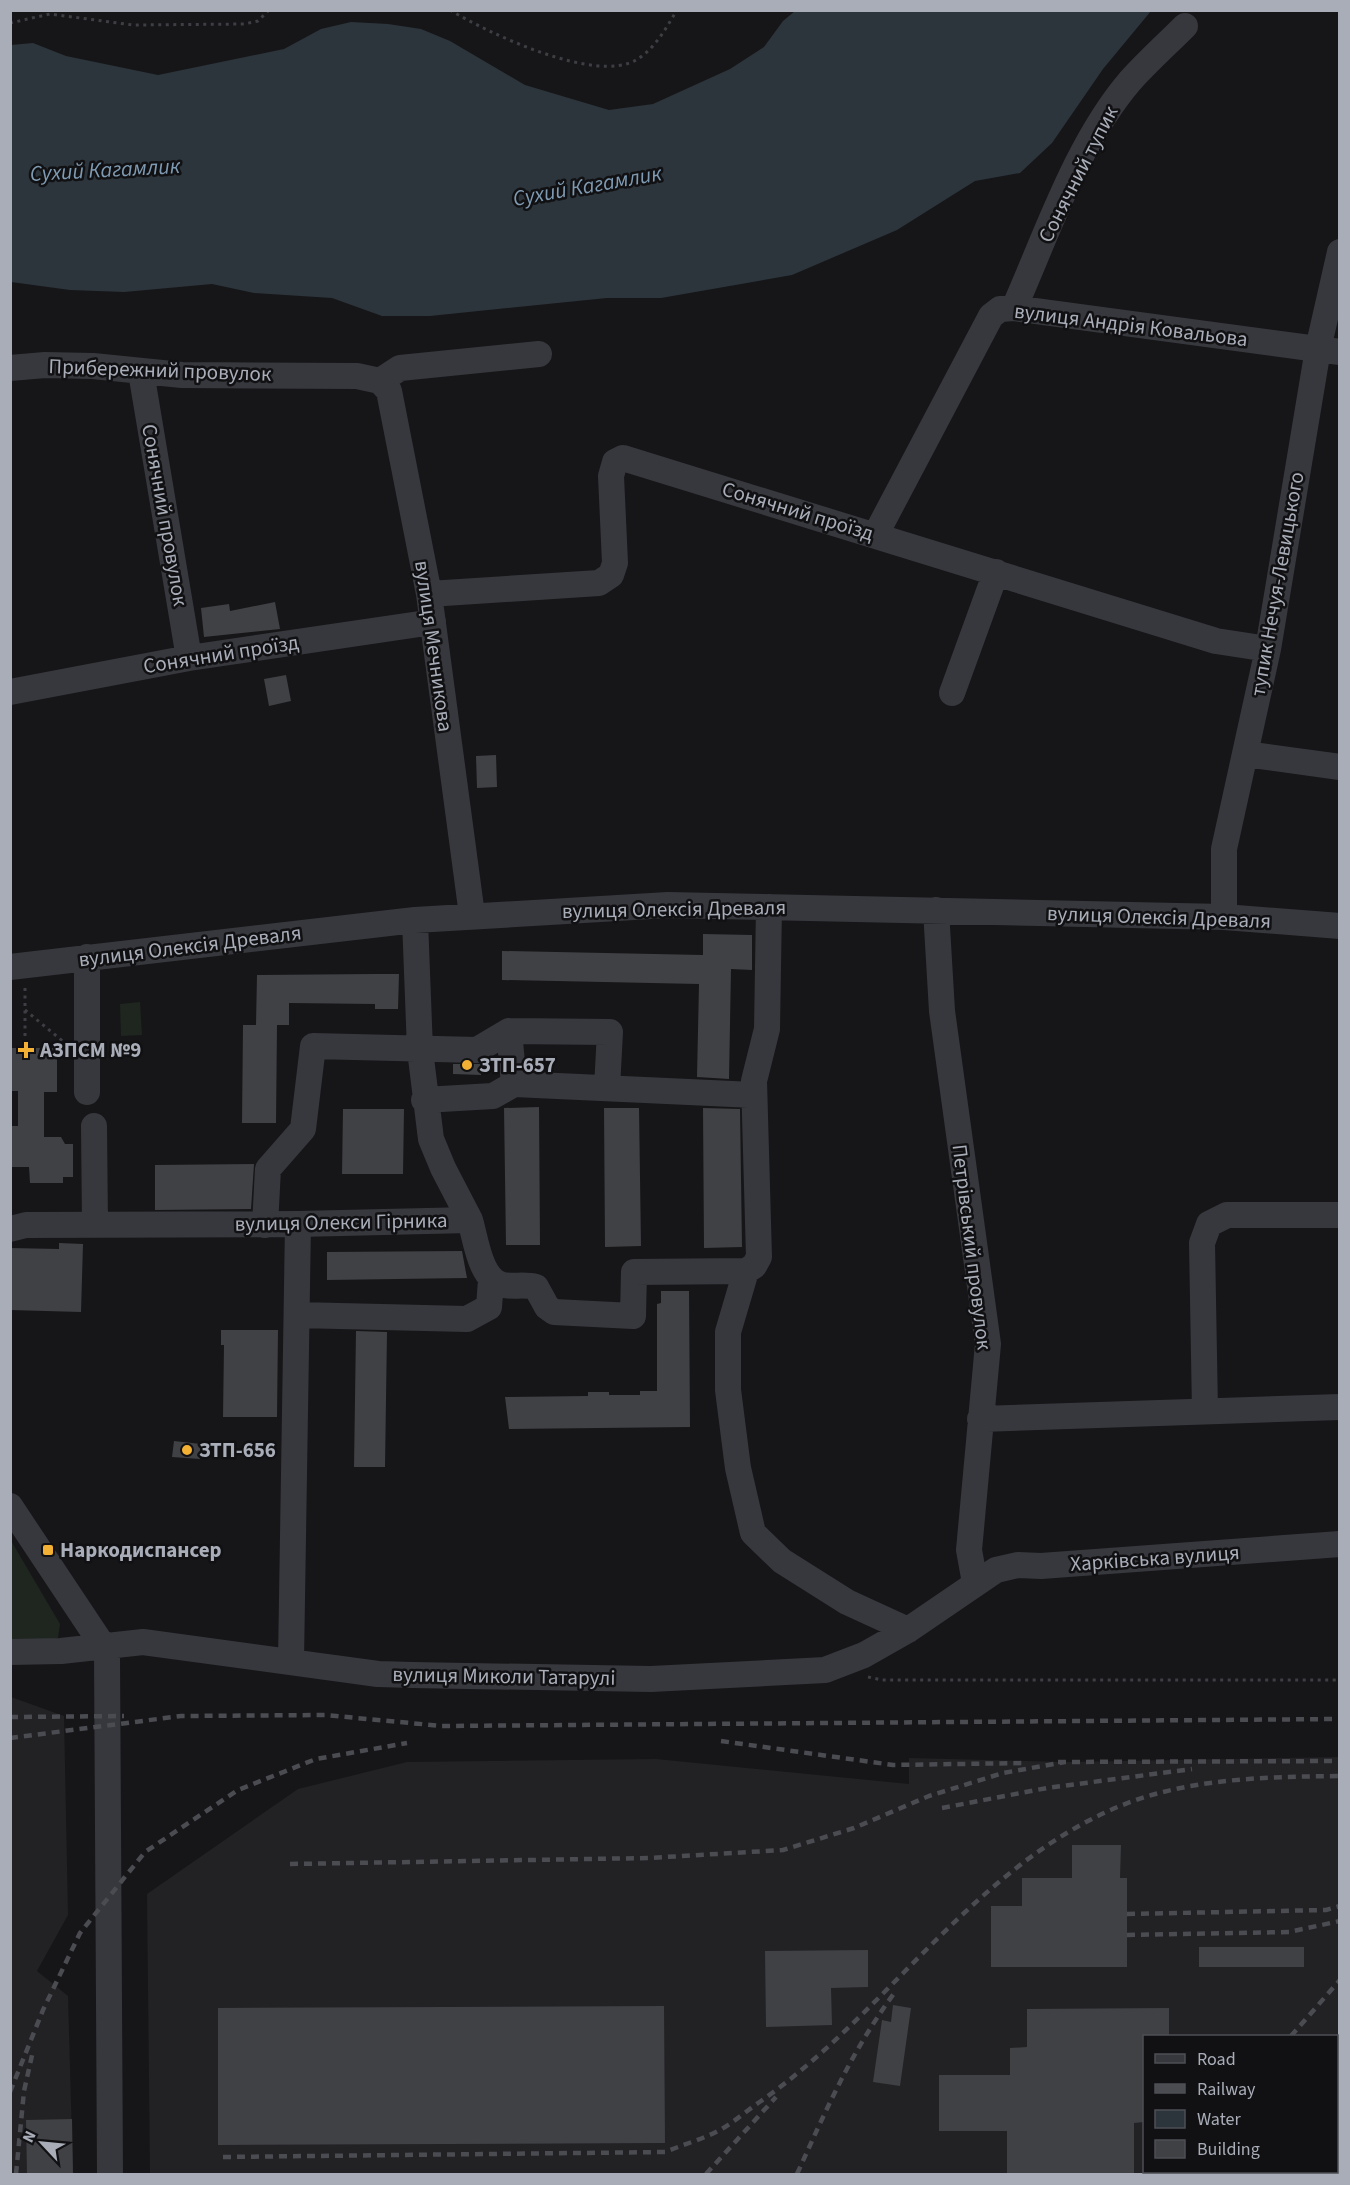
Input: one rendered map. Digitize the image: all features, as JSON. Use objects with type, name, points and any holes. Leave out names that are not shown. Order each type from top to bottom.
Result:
[{"type":"street","name":"Сонячний тупик","points":[[1014,308],[1070,182],[1101,121],[1130,81],[1185,26]]},
{"type":"street","name":"тупик Нечуя-Левицького","points":[[1224,917],[1224,849],[1329,351],[1340,252]]},
{"type":"street","name":"вулиця Андрія Ковальова","points":[[876,534],[991,316],[1000,309],[1014,308],[1329,351]]},
{"type":"street","points":[[380,381],[400,368],[539,354]]},
{"type":"street","name":"Прибережний провулок","points":[[10,368],[45,365],[93,366],[182,375],[357,376],[380,381]]},
{"type":"street","name":"Сонячний провулок","points":[[141,372],[189,658]]},
{"type":"street","name":"вулиця Мечникова","points":[[380,381],[389,391],[429,594],[472,915]]},
{"type":"street","name":"Сонячний проїзд","points":[[429,594],[599,583],[611,575],[615,563],[611,476],[615,462],[624,458],[876,534],[1216,641],[1268,649]]},
{"type":"street","points":[[952,693],[996,572]]},
{"type":"street","name":"Сонячний проїзд","points":[[10,692],[189,658],[433,622]]},
{"type":"street","points":[[1245,754],[1340,767]]},
{"type":"street","name":"вулиця Олексія Древаля","points":[[18,966],[415,920],[668,905],[1224,917],[1340,926]]},
{"type":"street","points":[[491,1280],[503,1285],[536,1287],[547,1307],[554,1312],[633,1316],[634,1272],[746,1271],[754,1266],[759,1257],[754,1082],[767,1029],[769,907]]},
{"type":"street","name":"Петрівський провулок","points":[[936,910],[942,1011],[988,1344],[969,1550],[975,1583]]},
{"type":"street","name":"вулиця Олекси Гірника","points":[[12,1226],[470,1220],[431,1139],[424,1100],[420,1050],[415,920]]},
{"type":"street","points":[[87,957],[97,1017],[87,1061],[87,1092]]},
{"type":"street","points":[[265,1224],[268,1168],[303,1129],[313,1046],[477,1050],[509,1031],[610,1032],[607,1088]]},
{"type":"street","points":[[509,1031],[514,1084]]},
{"type":"street","points":[[424,1100],[493,1096],[514,1084],[754,1095]]},
{"type":"street","points":[[94,1126],[95,1225]]},
{"type":"street","points":[[1205,1411],[1202,1243],[1209,1224],[1227,1215],[1340,1215]]},
{"type":"street","points":[[297,1315],[467,1319],[489,1307],[491,1280],[484,1268],[470,1220]]},
{"type":"street","points":[[291,1661],[298,1224]]},
{"type":"street","points":[[746,1271],[729,1332],[729,1390],[738,1468],[753,1533],[782,1561],[848,1602],[908,1630]]},
{"type":"street","points":[[981,1419],[1340,1407]]},
{"type":"street","points":[[10,1506],[103,1646],[106,1655],[109,1691],[110,2175]]},
{"type":"street","name":"Харківська вулиця","points":[[975,1583],[996,1570],[1018,1565],[1041,1566],[1340,1544]]},
{"type":"street","name":"вулиця Миколи Татарулі","points":[[10,1652],[61,1651],[143,1642],[378,1674],[412,1675],[651,1679],[825,1670],[864,1655],[908,1630],[954,1601],[975,1583]]},
{"type":"path","points":[[10,23],[50,14],[134,25],[244,24],[258,21],[269,10]]},
{"type":"path","points":[[450,10],[482,30],[535,50],[579,63],[613,67],[636,60],[654,45],[677,10]]},
{"type":"path","points":[[18,966],[25,1010],[25,1036]]},
{"type":"path","points":[[25,1010],[87,1061]]},
{"type":"path","points":[[860,1676],[882,1680],[1340,1680]]},
{"type":"shaded area","points":[[140,1002],[142,1035],[121,1036],[120,1004]]},
{"type":"shaded area","points":[[10,1539],[60,1624],[58,1638],[37,1643],[11,1641]]},
{"type":"shaded area","points":[[11,1697],[64,1716],[68,1915],[37,1971],[68,1996],[73,2174],[11,2174]]},
{"type":"shaded area","points":[[1339,1757],[1339,2174],[150,2174],[147,1894],[298,1789],[407,1762],[656,1759],[909,1784],[909,1758],[1065,1762]]},
{"type":"water","name":"Сухий Кагамлик","points":[[795,11],[1151,11],[1103,69],[1052,143],[1020,173],[975,181],[897,230],[792,275],[661,298],[607,298],[430,316],[382,316],[332,298],[254,293],[212,284],[124,292],[70,290],[11,282],[11,45],[33,43],[66,56],[158,75],[284,49],[321,29],[351,22],[388,24],[421,29],[450,41],[525,85],[609,110],[653,104],[730,69],[764,47],[783,21]]},
{"type":"building","points":[[275,602],[280,629],[204,637],[201,608],[229,604],[230,611]]},
{"type":"building","points":[[286,675],[291,701],[269,706],[264,679]]},
{"type":"building","points":[[496,755],[497,787],[477,788],[476,756]]},
{"type":"building","points":[[703,934],[752,935],[752,970],[731,969],[729,1079],[697,1077],[699,984],[502,980],[502,951],[703,955]]},
{"type":"building","points":[[399,974],[398,1009],[375,1009],[375,1004],[289,1003],[289,1025],[277,1025],[276,1123],[242,1123],[243,1025],[256,1025],[257,975]]},
{"type":"building","points":[[10,1048],[57,1048],[57,1092],[44,1092],[44,1137],[61,1137],[65,1144],[73,1144],[73,1177],[63,1177],[63,1183],[30,1183],[29,1167],[10,1167],[10,1126],[18,1126],[18,1091],[10,1091]]},
{"type":"building","points":[[453,1064],[482,1064],[481,1075],[453,1074]]},
{"type":"building","points":[[539,1107],[540,1245],[506,1245],[504,1108]]},
{"type":"building","points":[[604,1108],[639,1108],[641,1246],[605,1247]]},
{"type":"building","points":[[703,1108],[740,1109],[742,1247],[704,1248]]},
{"type":"building","points":[[343,1109],[404,1109],[403,1174],[342,1174]]},
{"type":"building","points":[[254,1164],[251,1209],[155,1210],[155,1165]]},
{"type":"building","points":[[59,1243],[83,1244],[81,1312],[10,1310],[10,1248],[59,1249]]},
{"type":"building","points":[[462,1251],[467,1278],[327,1280],[327,1252]]},
{"type":"building","points":[[661,1291],[689,1291],[690,1427],[509,1429],[505,1397],[588,1396],[588,1392],[640,1395],[640,1391],[657,1391],[657,1304],[661,1303]]},
{"type":"building","points":[[221,1330],[278,1330],[277,1417],[223,1417],[224,1345],[221,1345]]},
{"type":"building","points":[[356,1331],[387,1332],[385,1467],[354,1467]]},
{"type":"building","name":"ЗТП-656","points":[[174,1441],[201,1444],[200,1459],[172,1457]]},
{"type":"building","points":[[1072,1845],[1121,1845],[1120,1878],[1127,1878],[1127,1967],[991,1967],[991,1906],[1022,1906],[1022,1878],[1072,1878]]},
{"type":"building","points":[[1199,1947],[1304,1947],[1304,1967],[1199,1967]]},
{"type":"building","points":[[868,1950],[868,1987],[831,1988],[832,2025],[766,2027],[765,1951]]},
{"type":"building","points":[[893,2005],[911,2008],[900,2086],[873,2082],[882,2020],[891,2022]]},
{"type":"building","points":[[664,2006],[665,2143],[218,2145],[218,2008]]},
{"type":"building","points":[[1169,2008],[1169,2035],[1143,2035],[1143,2122],[1134,2123],[1134,2175],[1007,2175],[1007,2131],[939,2131],[939,2075],[1010,2075],[1010,2048],[1027,2047],[1027,2009]]},
{"type":"building","points":[[72,2119],[73,2175],[27,2175],[26,2120]]},
{"type":"railway","points":[[10,1738],[181,1716],[325,1715],[442,1726],[1340,1719]]},
{"type":"railway","points":[[10,1717],[124,1716]]},
{"type":"railway","points":[[721,1741],[893,1765],[1025,1763]]},
{"type":"railway","points":[[10,2092],[43,2010],[80,1933],[145,1852],[238,1790],[316,1759],[407,1743]]},
{"type":"railway","points":[[1058,1762],[1340,1761]]},
{"type":"railway","points":[[290,1864],[649,1858],[783,1850],[854,1828],[929,1796],[1003,1773],[1065,1762]]},
{"type":"railway","points":[[942,1808],[1047,1788],[1192,1769]]},
{"type":"railway","points":[[223,2157],[665,2152],[716,2132],[761,2101],[805,2067],[847,2029],[967,1910],[1009,1873],[1055,1841],[1104,1813],[1132,1801],[1190,1786],[1249,1779],[1340,1776]]},
{"type":"railway","points":[[1127,1914],[1326,1910],[1340,1906]]},
{"type":"railway","points":[[1127,1935],[1289,1932],[1340,1921]]},
{"type":"railway","points":[[1292,2035],[1340,1980]]},
{"type":"railway","points":[[797,2174],[865,2036],[895,1992]]},
{"type":"railway","points":[[16,2174],[24,2091],[33,2051]]},
{"type":"railway","points":[[706,2174],[776,2097]]},
{"type":"place","name":"АЗПСМ №9","points":[[26,1050]]},
{"type":"place","name":"ЗТП-657","points":[[467,1065]]},
{"type":"place","name":"ЗТП-656","points":[[187,1450]]},
{"type":"place","name":"Наркодиспансер","points":[[48,1550]]}]
